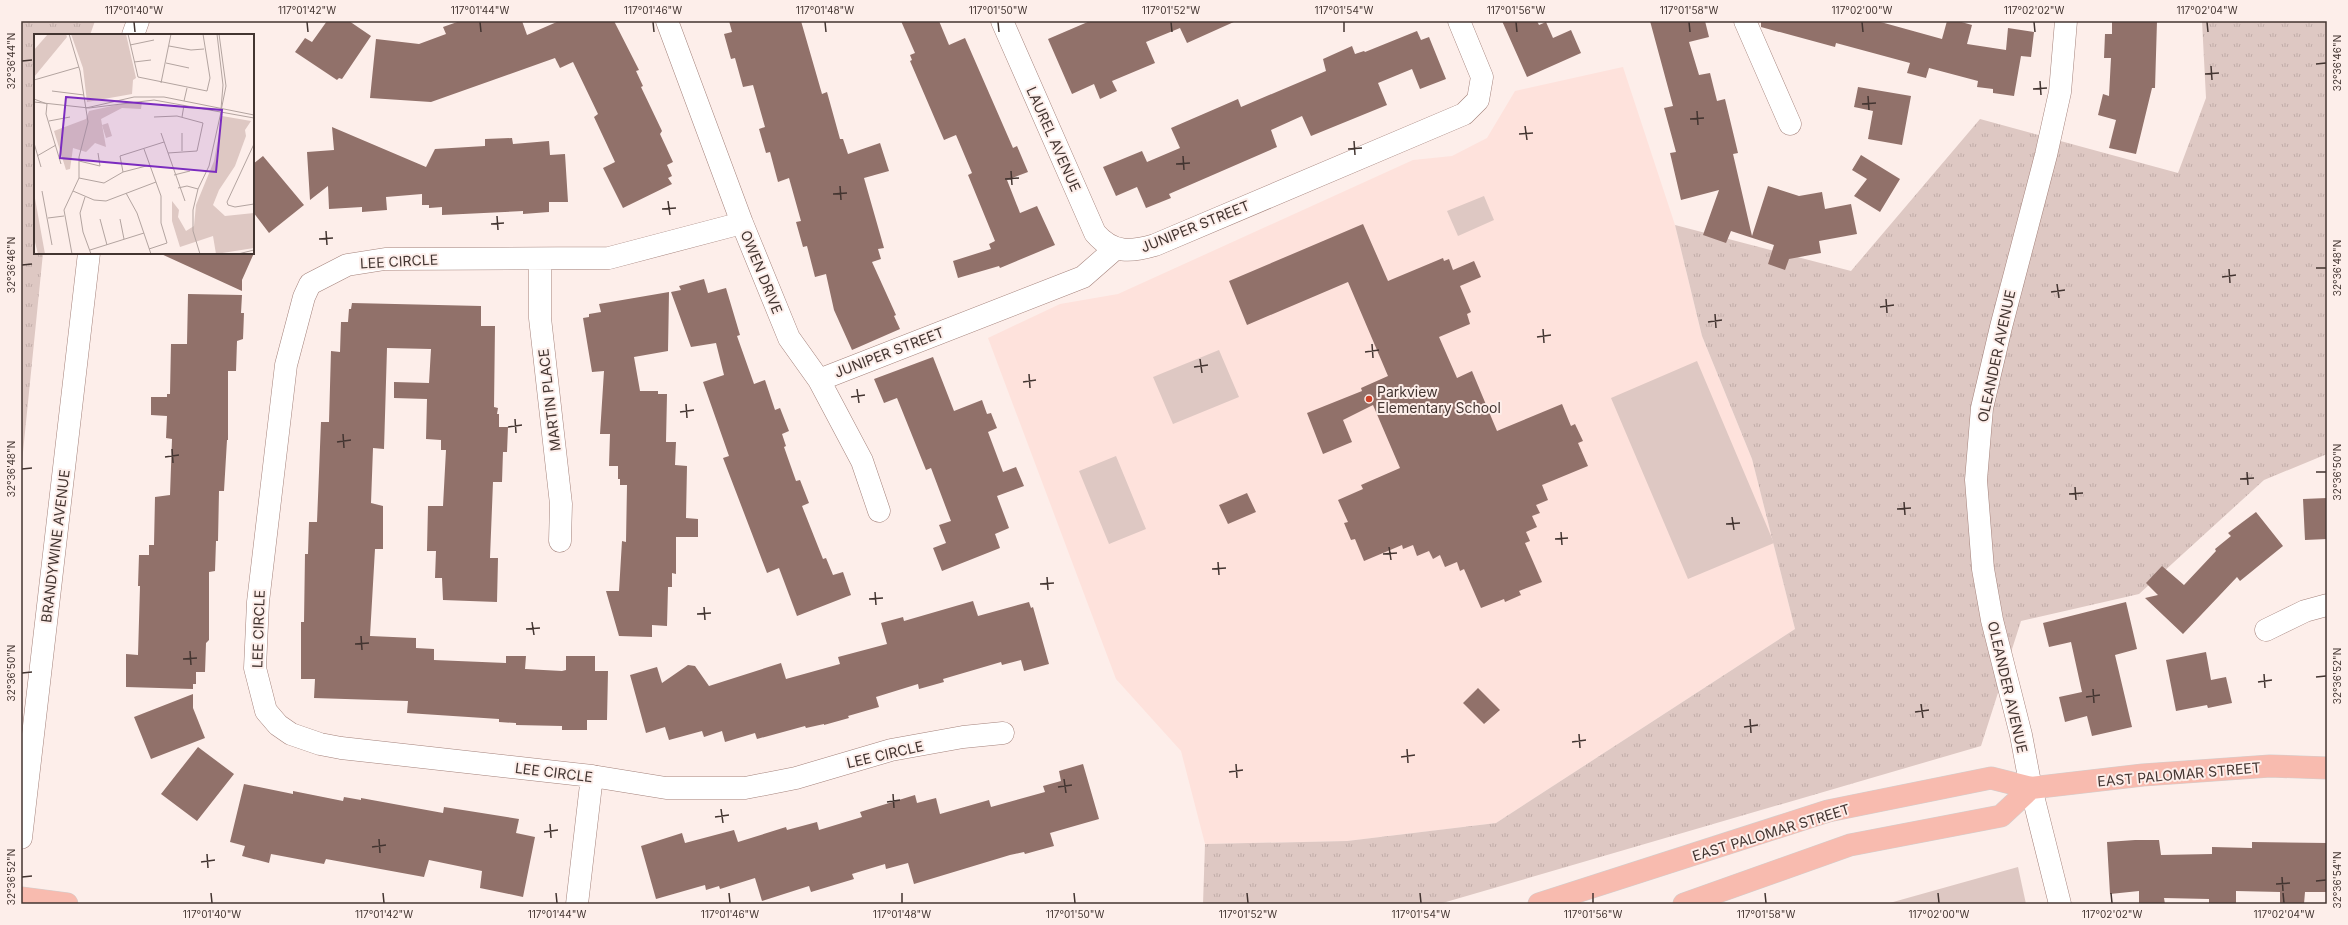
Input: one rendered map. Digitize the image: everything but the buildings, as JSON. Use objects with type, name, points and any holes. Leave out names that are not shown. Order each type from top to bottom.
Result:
[{"type":"main road","name":"EAST PALOMAR STREET","points":[[1539,904],[1828,811],[1991,778],[2031,788],[2143,774],[2270,766],[2327,768]]},
{"type":"main road","points":[[1684,904],[1850,845],[2001,816],[2031,788]]},
{"type":"main road","points":[[21,898],[67,904]]},
{"type":"street","points":[[133,34],[138,21]]},
{"type":"street","name":"OWEN DRIVE","points":[[666,21],[742,223],[789,338],[819,380],[862,460],[879,511]]},
{"type":"street","name":"LAUREL AVENUE","points":[[1002,21],[1095,233],[1104,243],[1115,249]]},
{"type":"street","name":"JUNIPER STREET","points":[[819,380],[1083,277],[1115,249],[1137,251],[1155,245],[1464,114],[1478,100],[1482,77],[1459,21]]},
{"type":"street","points":[[1745,21],[1790,124]]},
{"type":"street","name":"OLEANDER AVENUE","points":[[2060,904],[2031,788],[2021,735],[1992,620],[1982,569],[1976,480],[1986,393],[2001,327],[2046,155],[2060,92],[2066,21]]},
{"type":"street","name":"LEE CIRCLE","points":[[742,223],[609,258],[385,259],[347,265],[310,284],[304,297],[286,365],[258,602],[255,668],[266,711],[278,725],[291,734],[320,744],[592,776],[666,788],[745,788],[796,778],[891,750],[964,737],[1003,732]]},
{"type":"street","name":"BRANDYWINE AVENUE","points":[[21,838],[89,254]]},
{"type":"street","name":"MARTIN PLACE","points":[[540,259],[540,318],[561,504],[560,541]]},
{"type":"street","points":[[2266,630],[2305,610],[2327,605]]},
{"type":"street","points":[[577,904],[592,776]]},
{"type":"shaded area","name":"Parkview Elementary School","points":[[1623,67],[1675,225],[1702,336],[1752,459],[1795,629],[1496,823],[1347,841],[1205,844],[1181,751],[1116,679],[988,338],[1060,304],[1118,294],[1413,160],[1452,156],[1487,138],[1515,91]]},
{"type":"green space","points":[[21,21],[95,21],[90,34],[34,34],[34,254],[43,254],[21,472]]},
{"type":"green space","points":[[2202,21],[2327,21],[2327,454],[2264,480],[2139,594],[2021,621],[1981,746],[1439,904],[1203,904],[1205,844],[1347,841],[1496,823],[1795,629],[1752,459],[1702,336],[1675,225],[1851,271],[1980,119],[2178,173],[2206,98]]},
{"type":"green space","points":[[1484,196],[1494,220],[1458,236],[1447,211]]},
{"type":"green space","points":[[1219,350],[1239,397],[1173,424],[1153,377]]},
{"type":"green space","points":[[1697,361],[1774,543],[1688,579],[1611,398]]},
{"type":"green space","points":[[1116,456],[1146,529],[1109,544],[1079,471]]},
{"type":"green space","points":[[2018,867],[2026,904],[1886,904]]},
{"type":"place","name":"Parkview Elementary School","points":[[1369,399]]}]
